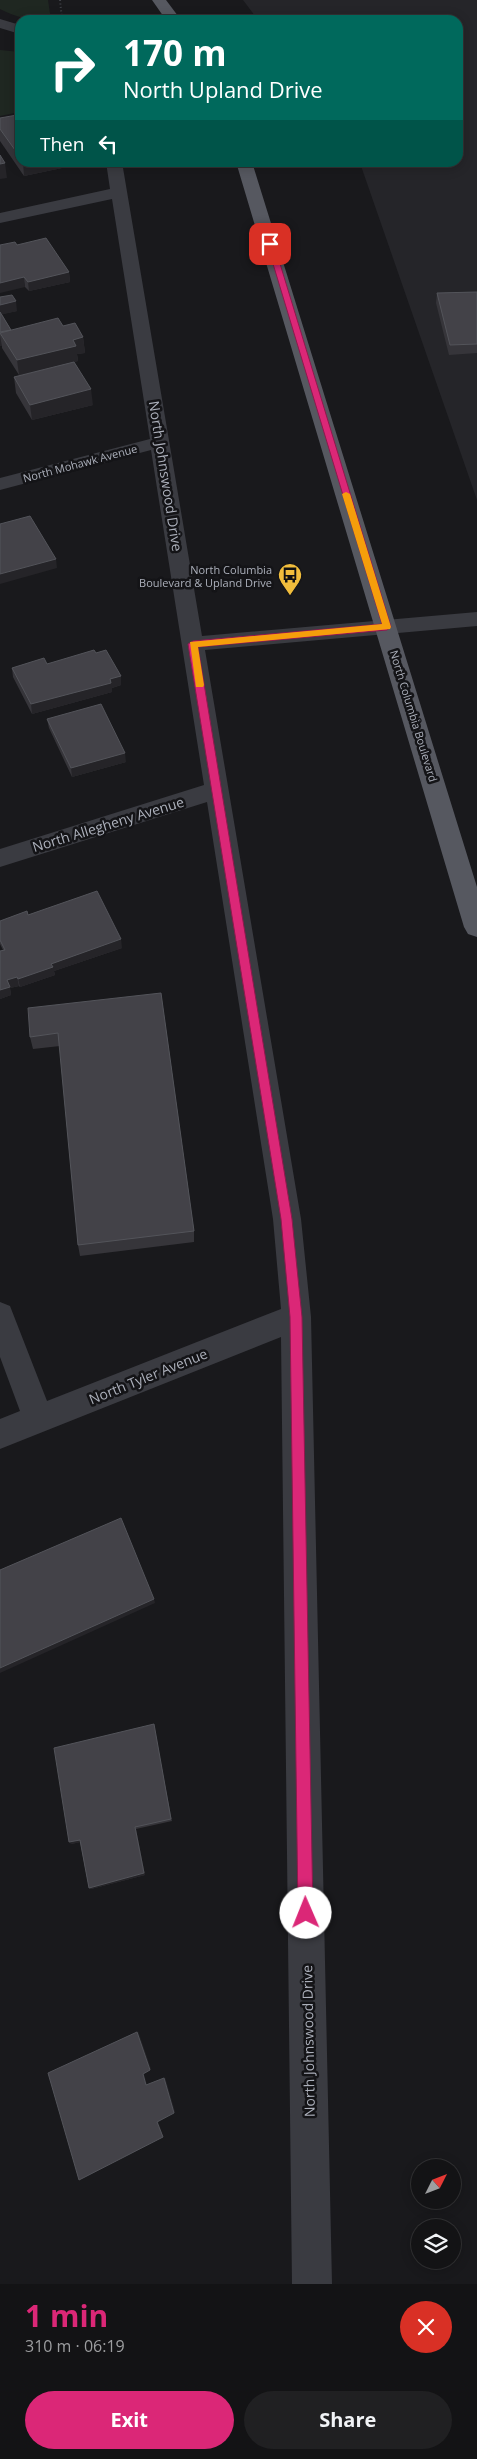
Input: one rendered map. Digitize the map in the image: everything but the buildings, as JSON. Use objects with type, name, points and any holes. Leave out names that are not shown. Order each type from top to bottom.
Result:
[{"type":"main road","points":[[159,0],[170,15]]},
{"type":"main road","name":"North Columbia Boulevard","points":[[246,167],[477,927]]},
{"type":"street","points":[[0,22],[15,28]]},
{"type":"street","points":[[0,39],[15,38]]},
{"type":"street","name":"North Johnswood Drive","points":[[115,167],[286,1219],[296,1317],[304,2280]]},
{"type":"street","points":[[0,218],[120,192]]},
{"type":"street","name":"North Mohawk Avenue","points":[[0,484],[160,442]]},
{"type":"street","points":[[193,644],[477,619]]},
{"type":"street","name":"North Allegheny Avenue","points":[[0,858],[216,790]]},
{"type":"street","points":[[0,1316],[38,1419]]},
{"type":"street","name":"North Tyler Avenue","points":[[0,1434],[296,1317]]},
{"type":"path","points":[[60,0],[62,15]]},
{"type":"shaded area","points":[[0,0],[48,0],[50,15],[15,16],[0,9]]},
{"type":"shaded area","points":[[243,0],[477,0],[477,500],[361,167],[463,167],[463,15],[254,15]]},
{"type":"shaded area","points":[[0,50],[15,52],[15,113],[0,116]]},
{"type":"slow traffic","points":[[199,685],[193,644],[387,627],[346,494]]},
{"type":"place","name":"North Columbia Boulevard & Upland Drive","points":[[290,596]]},
{"type":"route","points":[[270,244],[387,627],[193,644],[286,1219],[296,1317],[306,1913]]}]
